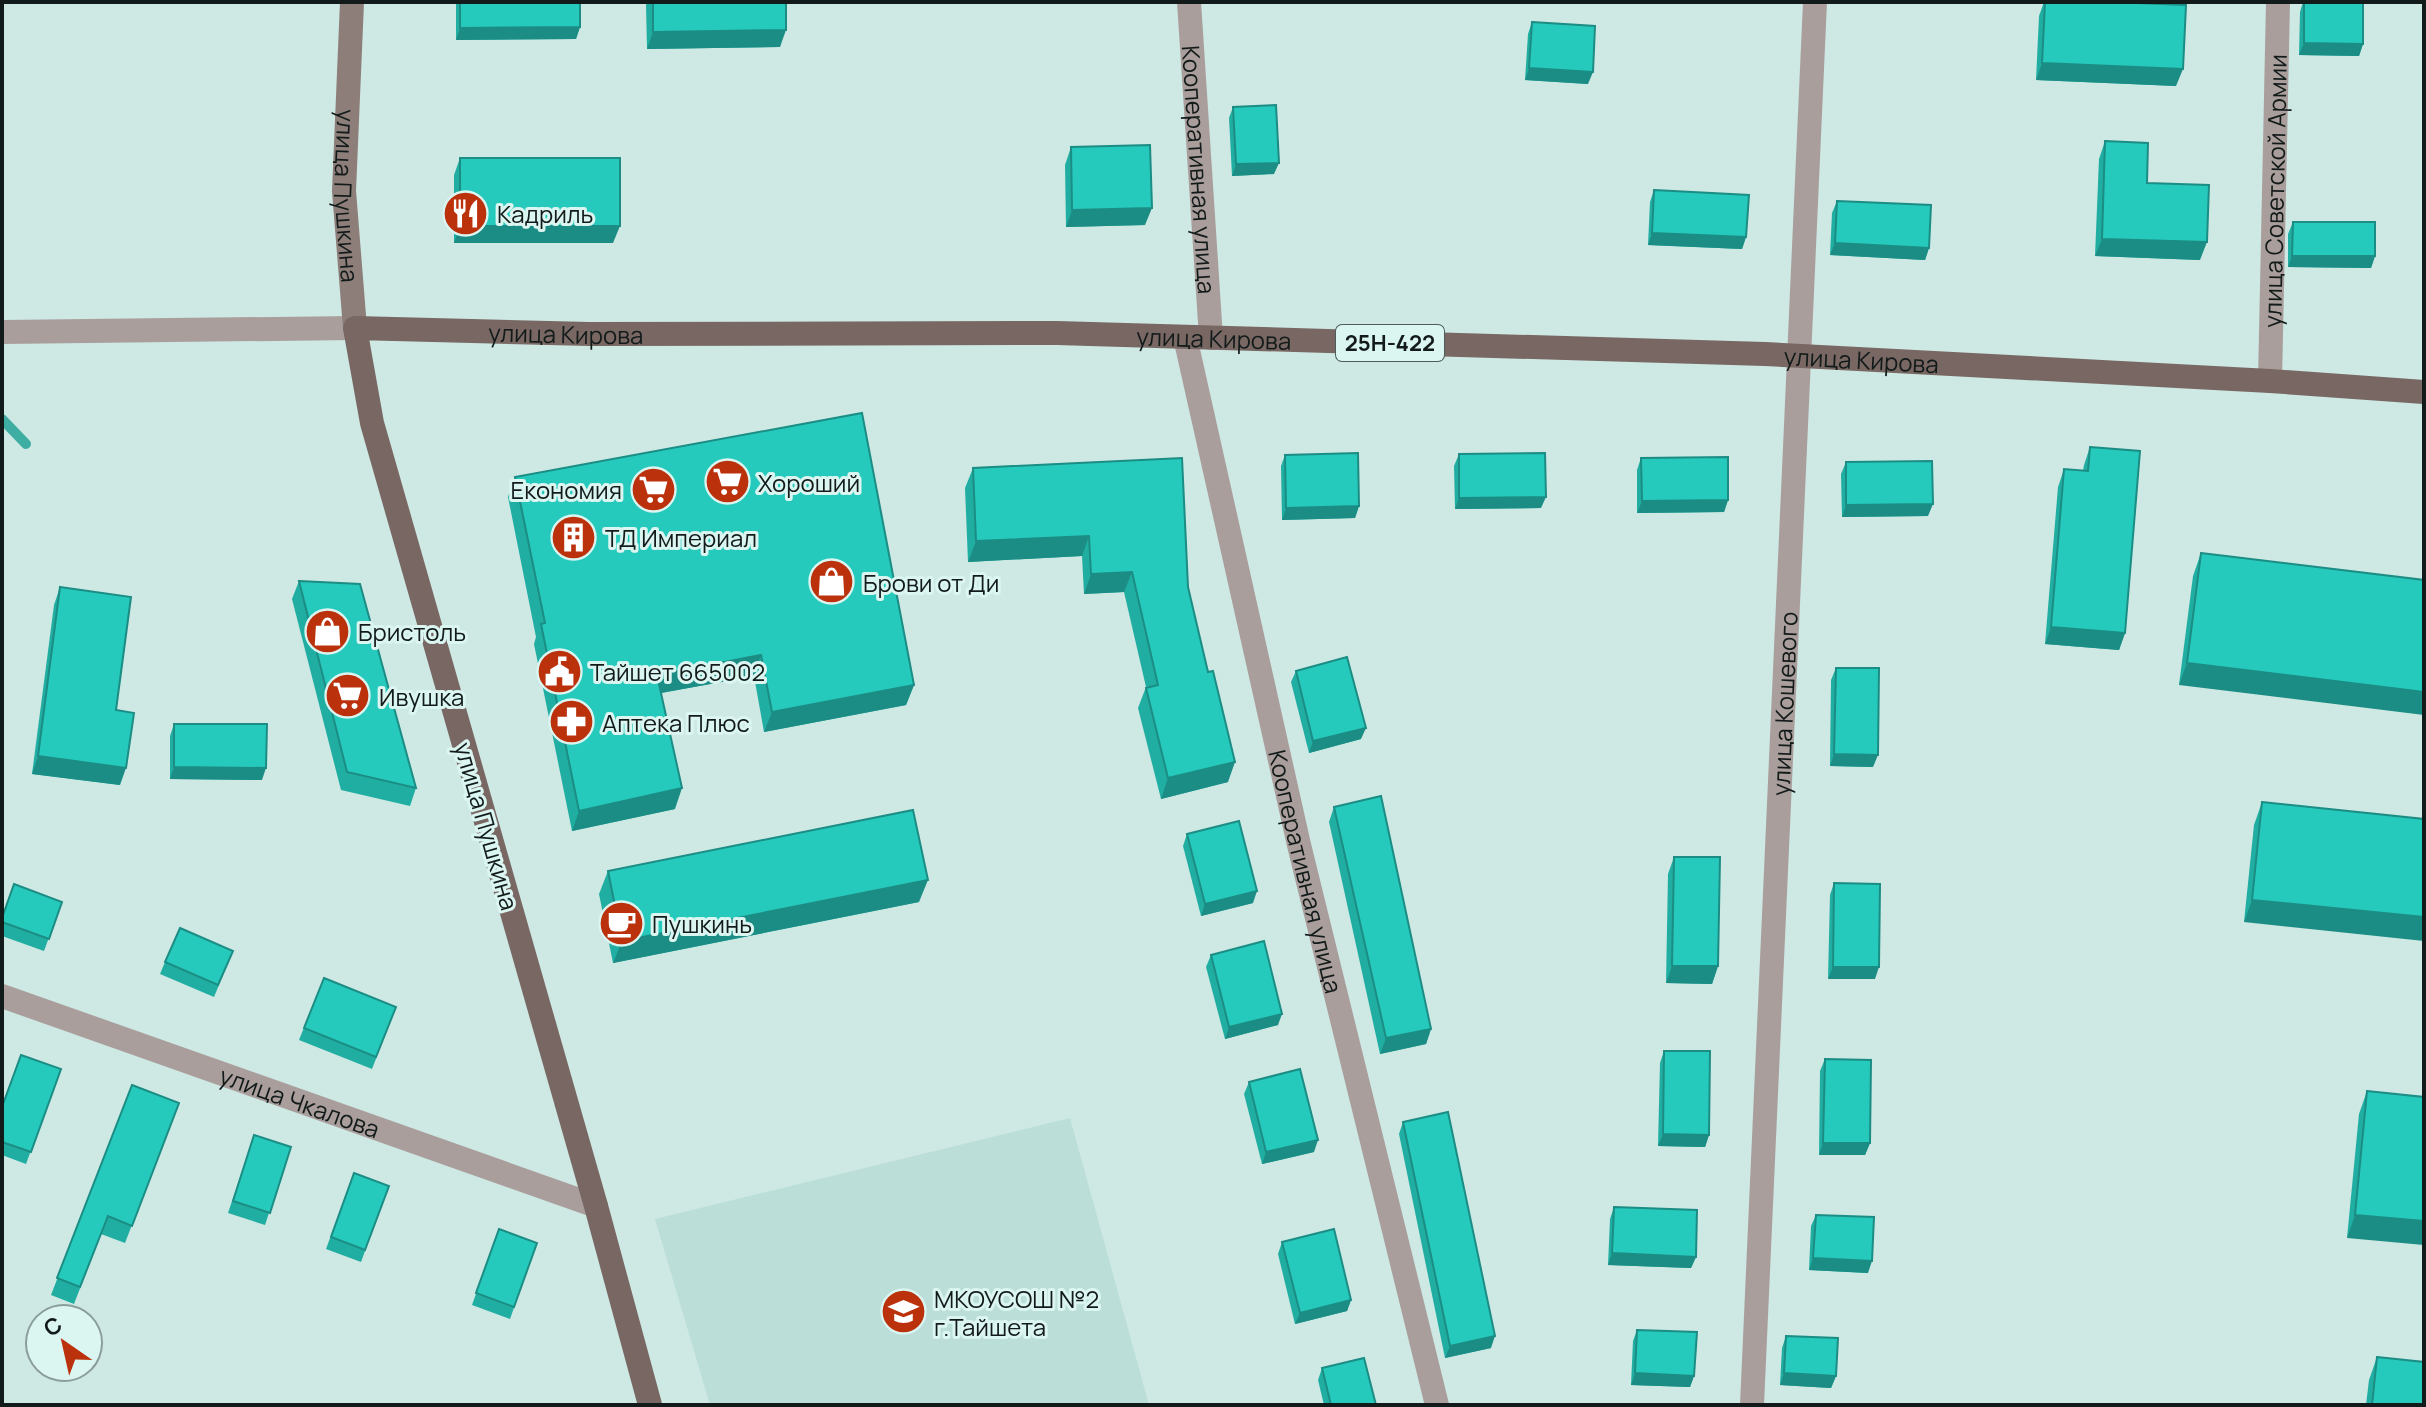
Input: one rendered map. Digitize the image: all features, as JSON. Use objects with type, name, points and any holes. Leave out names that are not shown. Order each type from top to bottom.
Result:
[{"type":"main road","name":"улица Пушкина","points":[[352,2],[344,191],[355,328],[372,423],[650,1405]]},
{"type":"main road","name":"улица Кирова","points":[[355,328],[589,334],[1057,333],[1801,356],[2424,392]]},
{"type":"street","name":"Кооперативная улица","points":[[1189,2],[1211,338]]},
{"type":"street","name":"улица Кошевого","points":[[1752,1405],[1815,2]]},
{"type":"street","name":"улица Советской Армии","points":[[2270,381],[2278,2]]},
{"type":"street","name":"улица Кирова","points":[[2,332],[355,328]]},
{"type":"street","name":"Кооперативная улица","points":[[1185,337],[1303,860],[1437,1405]]},
{"type":"street","name":"улица Чкалова","points":[[2,996],[596,1206]]},
{"type":"shaded area","name":"МКОУСОШ №2 г.Тайшета","points":[[1070,1118],[1149,1405],[710,1405],[655,1219]]},
{"type":"building","points":[[460,2],[580,2],[580,27],[460,28]]},
{"type":"building","points":[[653,2],[786,2],[786,30],[653,32]]},
{"type":"building","points":[[2045,2],[2186,5],[2183,69],[2042,63]]},
{"type":"building","points":[[2304,2],[2363,2],[2363,44],[2304,43]]},
{"type":"building","points":[[1532,22],[1595,26],[1593,72],[1529,68]]},
{"type":"building","points":[[1276,105],[1279,163],[1236,164],[1233,107]]},
{"type":"building","points":[[2105,141],[2148,143],[2147,183],[2209,185],[2207,242],[2102,239]]},
{"type":"building","points":[[1150,145],[1152,208],[1072,210],[1071,147]]},
{"type":"building","points":[[460,158],[620,158],[620,226],[460,226]]},
{"type":"building","points":[[1654,190],[1749,195],[1746,237],[1652,233]]},
{"type":"building","points":[[1837,201],[1931,205],[1929,248],[1835,243]]},
{"type":"building","points":[[2293,222],[2375,222],[2375,256],[2292,256]]},
{"type":"building","points":[[862,413],[914,685],[772,712],[761,655],[657,675],[682,788],[579,811],[515,477]]},
{"type":"building","points":[[2090,447],[2140,451],[2125,633],[2051,627],[2064,469],[2088,471]]},
{"type":"building","points":[[1358,453],[1359,506],[1286,508],[1285,455]]},
{"type":"building","points":[[1545,453],[1546,497],[1459,498],[1459,454]]},
{"type":"building","points":[[1728,457],[1728,500],[1642,501],[1641,458]]},
{"type":"building","points":[[1182,458],[1188,587],[1208,672],[1213,671],[1235,762],[1168,778],[1146,688],[1158,685],[1132,572],[1091,574],[1089,536],[976,541],[973,468]]},
{"type":"building","points":[[1932,461],[1933,504],[1846,505],[1846,462]]},
{"type":"building","points":[[2201,553],[2424,580],[2424,692],[2187,663]]},
{"type":"building","name":"Ивушка","points":[[299,581],[360,584],[416,788],[347,772]]},
{"type":"building","points":[[60,587],[131,597],[116,710],[134,713],[126,768],[38,756]]},
{"type":"building","points":[[1347,657],[1366,728],[1313,741],[1296,671]]},
{"type":"building","points":[[1836,668],[1879,668],[1878,755],[1834,754]]},
{"type":"building","points":[[174,724],[267,724],[266,768],[174,767]]},
{"type":"building","points":[[1381,796],[1431,1029],[1386,1038],[1334,807]]},
{"type":"building","points":[[2262,802],[2424,819],[2424,917],[2252,900]]},
{"type":"building","points":[[913,810],[928,880],[622,941],[608,871]]},
{"type":"building","points":[[1239,821],[1257,891],[1205,904],[1187,834]]},
{"type":"building","points":[[1674,857],[1720,857],[1718,966],[1672,966]]},
{"type":"building","points":[[1834,883],[1880,884],[1879,967],[1833,967]]},
{"type":"building","points":[[14,884],[62,902],[49,939],[2,922]]},
{"type":"building","points":[[180,928],[233,951],[218,985],[165,962]]},
{"type":"building","points":[[1264,941],[1282,1014],[1229,1027],[1211,955]]},
{"type":"building","points":[[324,978],[396,1007],[376,1057],[304,1028]]},
{"type":"building","points":[[1664,1051],[1710,1051],[1709,1135],[1663,1134]]},
{"type":"building","points":[[21,1055],[61,1069],[31,1152],[2,1142],[2,1107]]},
{"type":"building","points":[[1825,1059],[1871,1060],[1870,1143],[1823,1143]]},
{"type":"building","points":[[1300,1069],[1318,1140],[1266,1152],[1249,1082]]},
{"type":"building","points":[[132,1085],[179,1103],[132,1226],[108,1216],[80,1287],[57,1278]]},
{"type":"building","points":[[2367,1091],[2424,1097],[2424,1221],[2355,1215]]},
{"type":"building","points":[[1448,1112],[1495,1336],[1450,1346],[1403,1122]]},
{"type":"building","points":[[254,1135],[291,1147],[270,1213],[233,1201]]},
{"type":"building","points":[[354,1173],[389,1186],[365,1250],[331,1237]]},
{"type":"building","points":[[1614,1207],[1697,1210],[1696,1257],[1612,1253]]},
{"type":"building","points":[[1816,1215],[1874,1217],[1872,1261],[1813,1258]]},
{"type":"building","points":[[499,1229],[537,1243],[514,1307],[476,1293]]},
{"type":"building","points":[[1334,1229],[1351,1300],[1300,1313],[1282,1242]]},
{"type":"building","points":[[1637,1330],[1697,1332],[1694,1376],[1635,1373]]},
{"type":"building","points":[[1786,1336],[1838,1338],[1836,1376],[1784,1373]]},
{"type":"building","points":[[2377,1357],[2424,1362],[2424,1405],[2372,1405]]},
{"type":"building","points":[[1364,1358],[1376,1405],[1331,1405],[1322,1368]]},
{"type":"waterway","points":[[2,419],[26,444]]},
{"type":"place","name":"Кадриль","points":[[466,213]]},
{"type":"place","name":"Хороший","points":[[727,482]]},
{"type":"place","name":"Економия","points":[[653,489]]},
{"type":"place","name":"ТД Империал","points":[[574,537]]},
{"type":"place","name":"Брови от Ди","points":[[832,582]]},
{"type":"place","name":"Бристоль","points":[[327,631]]},
{"type":"place","name":"Тайшет 665002","points":[[559,671]]},
{"type":"place","name":"Ивушка","points":[[348,696]]},
{"type":"place","name":"Аптека Плюс","points":[[571,722]]},
{"type":"place","name":"Пушкинь","points":[[621,923]]},
{"type":"place","name":"МКОУСОШ №2 г.Тайшета","points":[[903,1312]]}]
